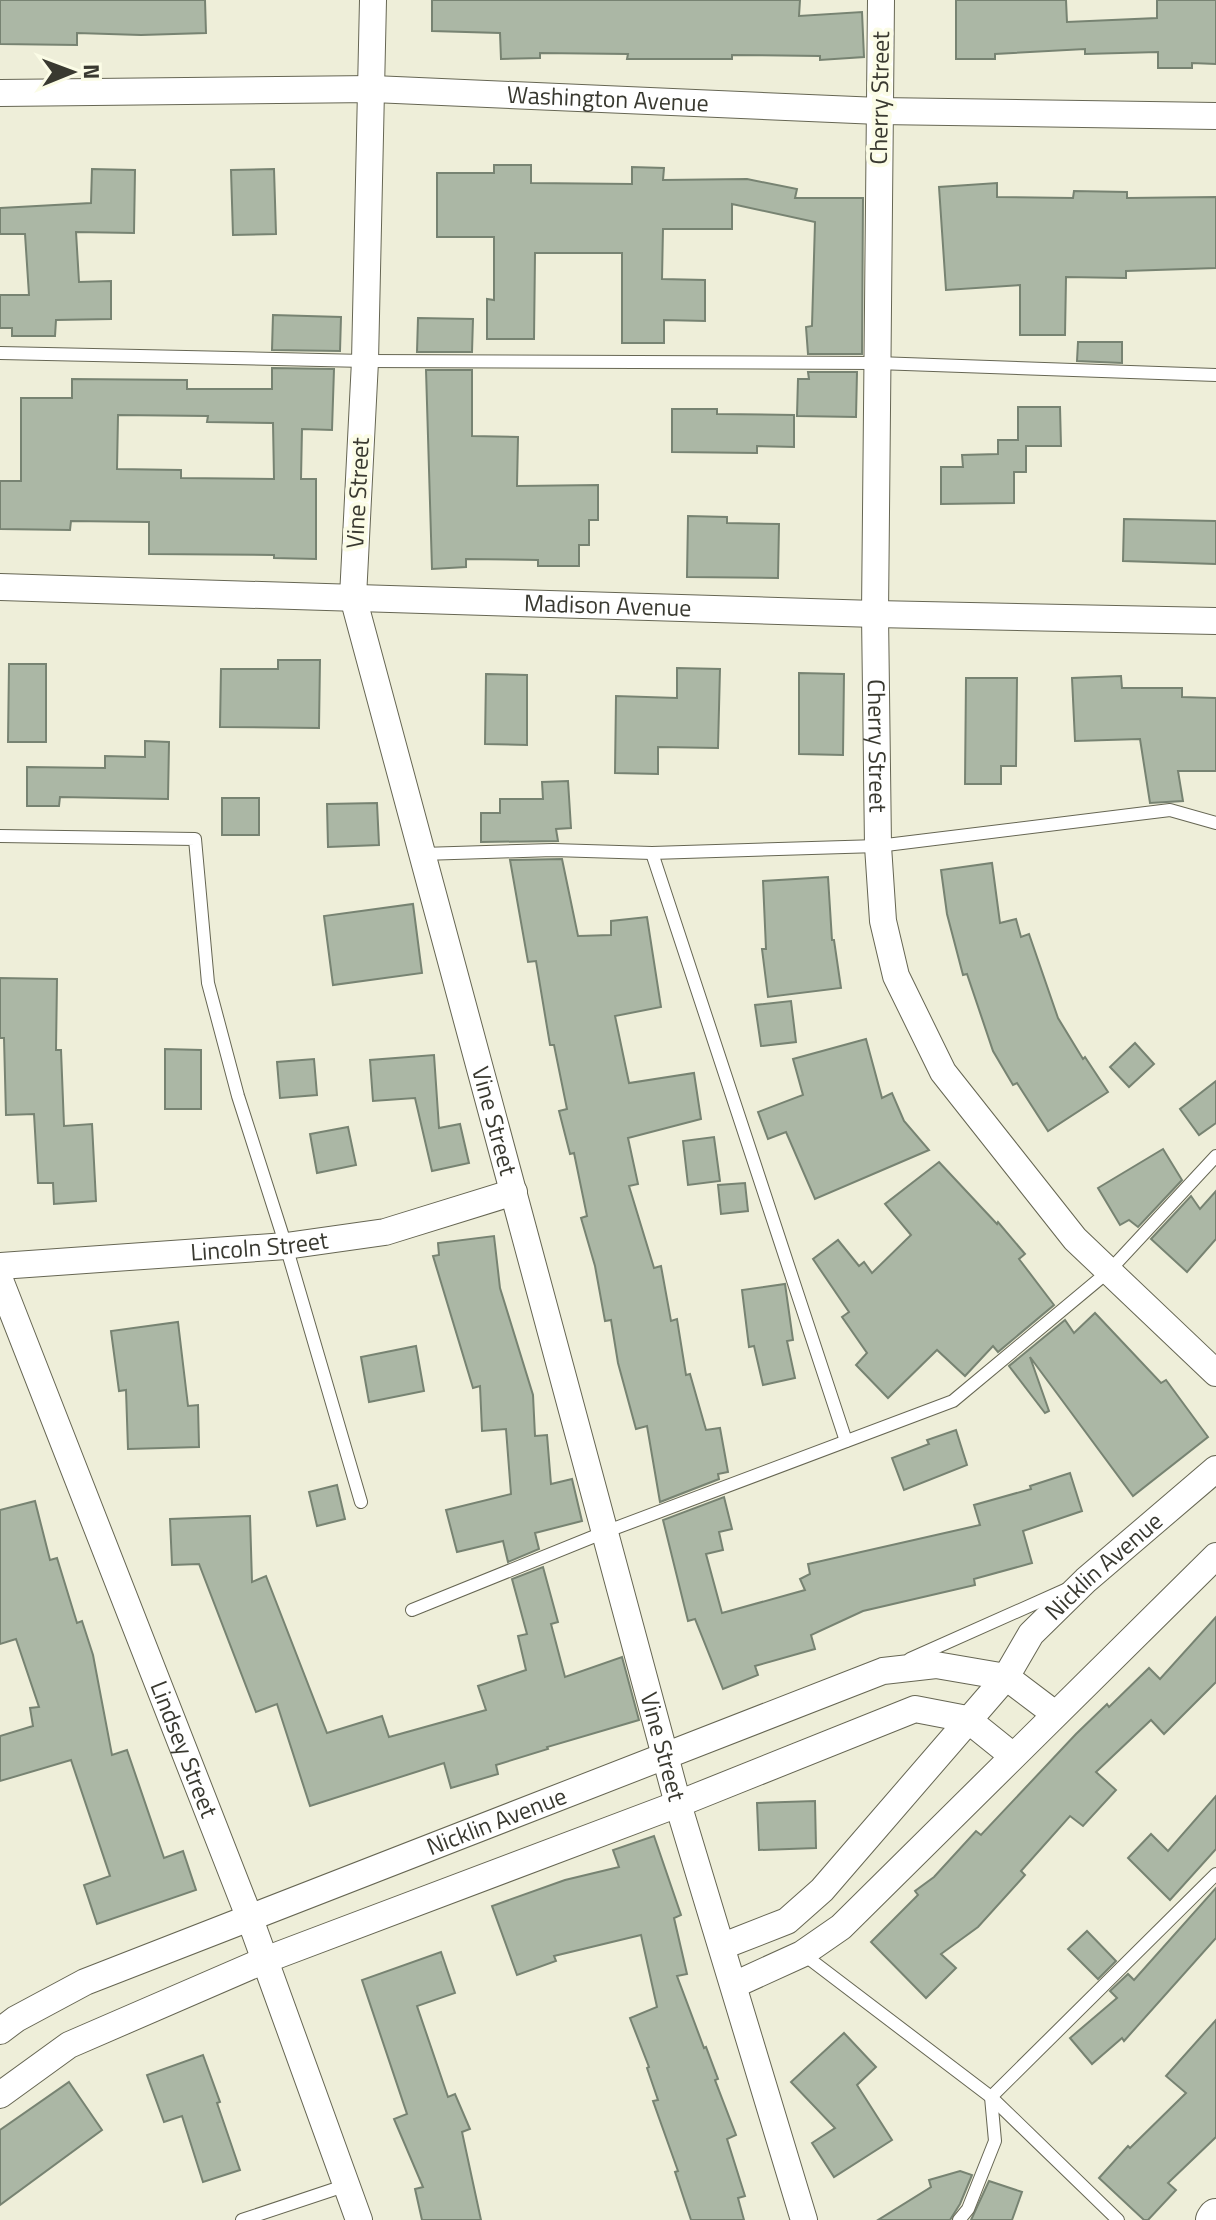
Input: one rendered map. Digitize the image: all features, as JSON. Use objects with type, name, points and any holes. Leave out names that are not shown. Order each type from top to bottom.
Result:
[{"type":"street","name":"Vine Street","points":[[373,0],[365,361],[353,597],[678,1804],[804,2220]]},
{"type":"street","name":"Cherry Street","points":[[881,0],[875,614],[878,846],[883,921],[896,976],[943,1072],[1075,1239],[1216,1373]]},
{"type":"street","name":"Washington Avenue","points":[[0,93],[373,89],[879,111],[1216,116]]},
{"type":"street","name":"Madison Avenue","points":[[0,587],[875,614],[1216,621]]},
{"type":"street","name":"Lincoln Street","points":[[0,1266],[286,1246],[385,1232],[514,1192]]},
{"type":"street","name":"Lindsey Street","points":[[0,1280],[250,1919],[359,2220]]},
{"type":"street","name":"Nicklin Avenue","points":[[723,1946],[787,1921],[822,1890],[1006,1677],[1031,1634],[1086,1580],[1216,1469]]},
{"type":"street","points":[[734,1985],[802,1954],[841,1927],[1216,1556]]},
{"type":"street","name":"Nicklin Avenue","points":[[0,2031],[16,2019],[85,1982],[883,1671],[936,1665],[1006,1677],[1055,1714]]},
{"type":"street","name":"Nicklin Avenue","points":[[0,2095],[69,2045],[265,1960],[678,1804],[915,1709],[967,1719],[1013,1756]]},
{"type":"lane","points":[[0,353],[365,361],[877,363],[1216,375]]},
{"type":"lane","points":[[422,854],[553,850],[652,853],[878,846],[1170,810],[1216,823]]},
{"type":"lane","points":[[0,836],[195,839],[208,983],[238,1096],[286,1246],[361,1502]]},
{"type":"lane","points":[[652,853],[846,1441]]},
{"type":"lane","points":[[412,1610],[605,1532],[953,1401],[1109,1271],[1216,1156]]},
{"type":"lane","points":[[883,1671],[1086,1580]]},
{"type":"lane","points":[[991,2097],[1216,1874]]},
{"type":"lane","points":[[802,1954],[991,2097],[1118,2220]]},
{"type":"lane","points":[[959,2220],[968,2209],[995,2141],[991,2097]]},
{"type":"lane","points":[[242,2220],[347,2185]]},
{"type":"building","points":[[0,0],[205,0],[206,33],[77,33],[77,45],[0,44]]},
{"type":"building","points":[[432,0],[800,0],[799,16],[862,12],[864,57],[820,60],[820,56],[732,55],[732,59],[627,59],[628,54],[540,53],[540,58],[501,59],[500,33],[432,31]]},
{"type":"building","points":[[956,0],[1066,0],[1067,22],[1157,18],[1157,0],[1216,0],[1216,64],[1192,63],[1192,68],[1158,68],[1158,52],[1085,54],[1085,49],[995,54],[995,59],[956,59]]},
{"type":"building","points":[[494,165],[531,165],[531,183],[632,184],[632,167],[664,168],[663,180],[747,179],[797,189],[795,198],[863,198],[862,354],[808,354],[806,327],[812,326],[815,222],[732,204],[732,229],[663,229],[662,279],[705,280],[705,321],[664,320],[664,343],[622,343],[622,253],[535,253],[534,339],[487,339],[487,299],[494,300],[494,237],[437,237],[437,173],[494,173]]},
{"type":"building","points":[[92,169],[135,170],[134,233],[76,232],[79,282],[111,281],[111,319],[56,320],[55,336],[12,336],[12,328],[0,328],[0,295],[29,295],[25,234],[0,234],[0,208],[91,203]]},
{"type":"building","points":[[274,169],[276,234],[233,235],[231,170]]},
{"type":"building","points":[[997,183],[997,197],[1073,198],[1074,191],[1127,192],[1127,198],[1216,197],[1216,268],[1126,271],[1126,278],[1066,277],[1065,335],[1020,335],[1020,285],[946,290],[939,187]]},
{"type":"building","points":[[273,315],[341,317],[340,351],[272,350]]},
{"type":"building","points":[[418,318],[473,319],[472,352],[417,352]]},
{"type":"building","points":[[1078,342],[1122,342],[1122,363],[1077,361]]},
{"type":"building","points":[[272,368],[334,369],[332,430],[302,429],[301,479],[316,479],[316,559],[274,558],[274,555],[149,554],[149,522],[71,521],[70,530],[0,529],[0,481],[21,481],[21,398],[72,398],[72,379],[187,380],[187,389],[272,389]],"holes":[[[118,415],[208,416],[207,422],[273,423],[274,479],[181,478],[181,470],[117,469]]]},
{"type":"building","points":[[426,370],[472,370],[472,436],[518,437],[517,486],[598,485],[598,520],[589,520],[589,545],[579,545],[579,566],[538,566],[538,560],[466,559],[466,567],[432,569]]},
{"type":"building","points":[[808,372],[857,372],[856,417],[797,416],[798,379],[809,379]]},
{"type":"building","points":[[1018,407],[1060,407],[1061,446],[1026,446],[1026,472],[1014,472],[1014,503],[941,504],[941,467],[963,467],[962,455],[998,454],[998,440],[1018,440]]},
{"type":"building","points":[[672,409],[717,409],[717,414],[794,415],[794,447],[757,446],[757,453],[672,452]]},
{"type":"building","points":[[688,516],[727,517],[727,523],[779,524],[778,578],[687,577]]},
{"type":"building","points":[[1124,519],[1216,521],[1216,564],[1123,561]]},
{"type":"building","points":[[278,660],[320,660],[319,728],[220,727],[221,669],[278,669]]},
{"type":"building","points":[[9,664],[46,664],[46,742],[8,742]]},
{"type":"building","points":[[677,668],[720,669],[718,748],[658,747],[658,774],[615,773],[616,696],[677,698]]},
{"type":"building","points":[[799,673],[844,674],[843,755],[799,754]]},
{"type":"building","points":[[486,674],[527,675],[527,745],[485,744]]},
{"type":"building","points":[[1121,676],[1122,688],[1182,688],[1182,697],[1216,698],[1216,771],[1178,771],[1183,801],[1150,803],[1140,739],[1075,741],[1072,678]]},
{"type":"building","points":[[966,678],[1017,678],[1016,766],[1001,766],[1001,784],[965,784]]},
{"type":"building","points":[[145,741],[169,742],[168,799],[60,797],[59,806],[27,806],[27,767],[105,768],[105,756],[145,757]]},
{"type":"building","points":[[568,781],[571,828],[556,829],[558,841],[481,842],[481,813],[500,813],[500,799],[543,799],[542,782]]},
{"type":"building","points":[[222,798],[259,798],[259,835],[222,835]]},
{"type":"building","points":[[377,803],[379,845],[328,847],[327,804]]},
{"type":"building","points":[[562,859],[578,936],[611,935],[611,921],[647,917],[661,1007],[615,1016],[629,1083],[694,1073],[701,1119],[628,1138],[638,1184],[629,1186],[654,1268],[661,1266],[671,1321],[677,1319],[686,1375],[690,1374],[706,1430],[720,1428],[728,1472],[718,1474],[719,1479],[660,1502],[647,1426],[636,1429],[618,1363],[611,1320],[605,1321],[595,1266],[581,1218],[587,1216],[574,1153],[570,1154],[559,1111],[567,1109],[554,1045],[550,1045],[536,961],[528,962],[510,860]]},
{"type":"building","points":[[992,863],[1000,923],[1016,919],[1021,937],[1029,934],[1058,1018],[1108,1092],[1048,1131],[1017,1083],[1013,1085],[993,1051],[967,974],[963,975],[947,914],[941,870]]},
{"type":"building","points":[[828,877],[832,940],[841,988],[768,997],[762,949],[766,949],[763,881]]},
{"type":"building","points":[[413,904],[422,973],[333,985],[324,916]]},
{"type":"building","points":[[0,978],[57,979],[56,1050],[61,1050],[64,1126],[92,1124],[96,1201],[54,1204],[53,1183],[38,1183],[34,1114],[6,1115],[4,1038],[0,1038]]},
{"type":"building","points":[[791,1001],[796,1042],[761,1046],[755,1005]]},
{"type":"building","points":[[866,1039],[882,1098],[892,1093],[904,1121],[929,1150],[815,1199],[786,1132],[768,1139],[758,1112],[803,1095],[793,1059]]},
{"type":"building","points":[[1135,1043],[1154,1064],[1129,1087],[1110,1067]]},
{"type":"building","points":[[165,1049],[201,1050],[201,1109],[165,1109]]},
{"type":"building","points":[[434,1055],[439,1128],[460,1124],[469,1163],[432,1171],[415,1098],[373,1101],[370,1060]]},
{"type":"building","points":[[314,1059],[317,1095],[280,1098],[277,1062]]},
{"type":"building","points":[[1216,1081],[1216,1123],[1199,1135],[1180,1109]]},
{"type":"building","points":[[348,1127],[356,1165],[317,1173],[310,1134]]},
{"type":"building","points":[[714,1137],[720,1181],[688,1185],[683,1141]]},
{"type":"building","points":[[1163,1149],[1182,1180],[1138,1227],[1129,1220],[1120,1225],[1098,1188]]},
{"type":"building","points":[[939,1162],[1025,1254],[1019,1259],[1054,1305],[998,1352],[993,1346],[965,1376],[937,1350],[888,1398],[856,1365],[867,1353],[842,1317],[849,1312],[813,1259],[838,1240],[859,1266],[864,1262],[872,1273],[911,1235],[885,1204]]},
{"type":"building","points":[[745,1183],[748,1211],[721,1214],[718,1185]]},
{"type":"building","points":[[1216,1191],[1216,1239],[1187,1272],[1151,1239],[1191,1196],[1200,1209]]},
{"type":"building","points":[[494,1236],[500,1288],[533,1395],[535,1436],[547,1435],[551,1484],[572,1479],[582,1521],[535,1533],[539,1549],[508,1562],[503,1541],[457,1552],[446,1510],[511,1494],[506,1429],[482,1431],[480,1386],[473,1388],[433,1256],[439,1255],[438,1243]]},
{"type":"building","points":[[785,1284],[793,1340],[787,1341],[795,1378],[763,1385],[754,1346],[749,1347],[742,1290]]},
{"type":"building","points":[[1095,1313],[1161,1383],[1166,1380],[1208,1437],[1133,1496],[1030,1357],[1049,1411],[1045,1413],[1009,1366],[1065,1320],[1074,1333]]},
{"type":"building","points":[[178,1322],[188,1406],[198,1405],[199,1447],[128,1449],[126,1390],[119,1391],[111,1331]]},
{"type":"building","points":[[416,1346],[424,1391],[369,1402],[361,1357]]},
{"type":"building","points":[[956,1430],[967,1465],[904,1490],[892,1458],[929,1444],[927,1440]]},
{"type":"building","points":[[1070,1473],[1082,1511],[1023,1531],[1032,1563],[974,1579],[975,1585],[863,1611],[811,1635],[815,1649],[755,1666],[758,1675],[723,1689],[695,1619],[688,1621],[663,1520],[724,1497],[732,1529],[719,1532],[723,1550],[706,1554],[722,1613],[805,1590],[800,1579],[810,1574],[808,1564],[980,1525],[974,1505],[1031,1489],[1030,1486]]},
{"type":"building","points":[[337,1485],[345,1519],[317,1526],[309,1492]]},
{"type":"building","points":[[35,1501],[50,1560],[57,1558],[77,1623],[82,1621],[93,1655],[112,1755],[127,1750],[164,1858],[183,1851],[196,1890],[97,1924],[84,1885],[110,1876],[71,1760],[0,1781],[0,1736],[33,1726],[30,1708],[39,1707],[16,1639],[0,1644],[0,1510]]},
{"type":"building","points":[[250,1516],[252,1582],[266,1576],[327,1733],[382,1716],[389,1737],[486,1710],[478,1686],[526,1670],[518,1636],[527,1634],[512,1579],[543,1567],[558,1622],[551,1624],[565,1677],[622,1657],[639,1720],[496,1765],[498,1774],[451,1788],[444,1763],[310,1806],[277,1704],[256,1712],[199,1564],[172,1565],[170,1519]]},
{"type":"building","points":[[1216,1617],[1216,1682],[1164,1734],[1151,1720],[1096,1772],[1116,1790],[1083,1826],[1070,1816],[1021,1871],[1025,1875],[978,1927],[941,1954],[956,1968],[926,1998],[871,1942],[918,1895],[915,1891],[934,1877],[976,1831],[981,1835],[1107,1704],[1109,1707],[1149,1668],[1160,1679]]},
{"type":"building","points":[[1216,1796],[1216,1849],[1170,1900],[1128,1858],[1151,1834],[1168,1851]]},
{"type":"building","points":[[815,1801],[816,1848],[759,1850],[757,1803]]},
{"type":"building","points":[[654,1836],[681,1915],[674,1918],[687,1974],[677,1976],[718,2079],[715,2080],[736,2135],[727,2139],[745,2196],[738,2198],[744,2220],[691,2220],[675,2172],[678,2171],[653,2101],[658,2100],[649,2067],[630,2018],[657,2007],[641,1935],[554,1956],[556,1961],[517,1975],[492,1906],[565,1880],[619,1867],[613,1850]]},
{"type":"building","points":[[1216,1888],[1216,1938],[1124,2041],[1122,2038],[1092,2064],[1070,2038],[1117,1998],[1110,1991],[1128,1974],[1134,1980]]},
{"type":"building","points":[[1087,1931],[1116,1961],[1098,1979],[1068,1949]]},
{"type":"building","points":[[441,1952],[455,1993],[417,2006],[448,2097],[455,2094],[470,2129],[462,2132],[481,2220],[422,2220],[415,2189],[423,2187],[394,2119],[407,2114],[362,1980]]},
{"type":"building","points":[[1216,2020],[1216,2137],[1168,2183],[1176,2190],[1148,2220],[1144,2220],[1099,2178],[1128,2146],[1130,2148],[1186,2093],[1166,2076]]},
{"type":"building","points":[[844,2033],[876,2067],[857,2085],[892,2140],[834,2177],[812,2143],[835,2128],[791,2082]]},
{"type":"building","points":[[203,2055],[240,2170],[203,2182],[182,2116],[164,2122],[147,2075]]},
{"type":"building","points":[[69,2082],[102,2130],[0,2205],[0,2130]]},
{"type":"building","points":[[960,2171],[972,2175],[950,2220],[878,2220],[931,2187],[929,2180]]},
{"type":"building","points":[[989,2181],[1022,2192],[1012,2220],[971,2220]]}]
